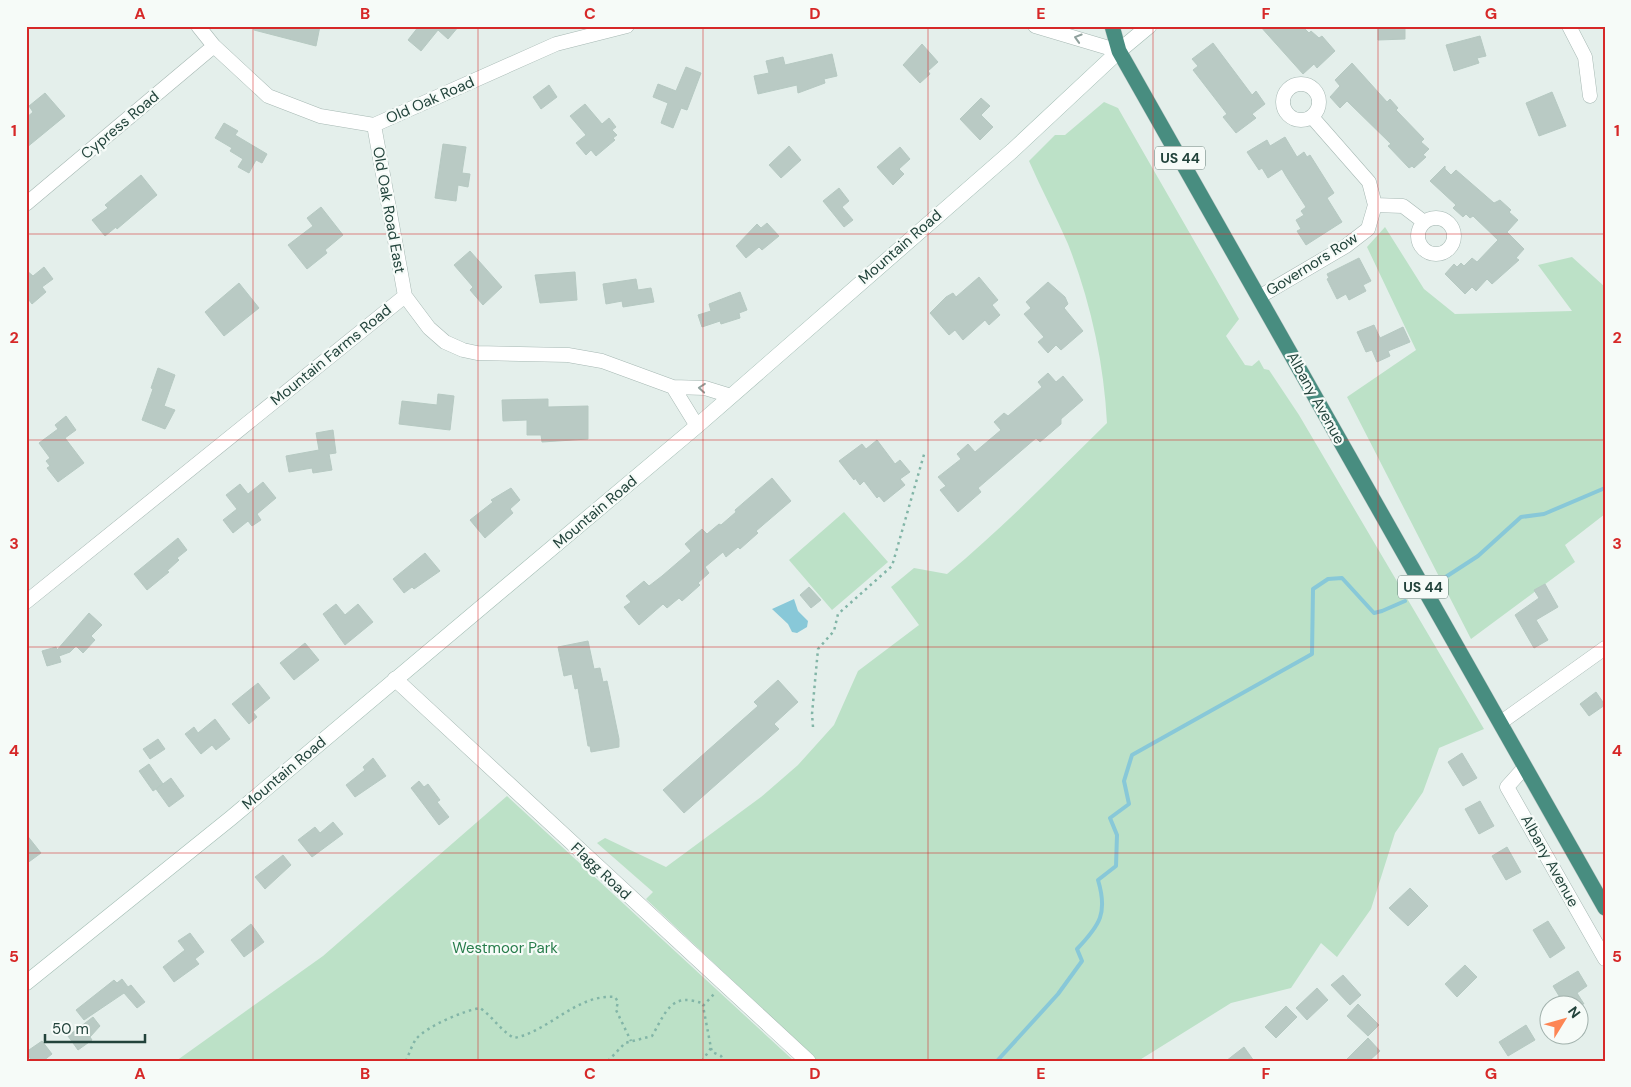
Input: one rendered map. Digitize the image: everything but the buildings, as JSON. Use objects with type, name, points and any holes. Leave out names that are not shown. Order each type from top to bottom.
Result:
[{"type":"highway","name":"Albany Avenue","points":[[1112,26],[1120,51],[1605,908]]},
{"type":"main road","name":"Mountain Road","points":[[26,983],[231,818],[697,426],[1012,151],[1120,51],[1150,26]]},
{"type":"main road","name":"Flagg Road","points":[[395,679],[808,1061]]},
{"type":"street","name":"Old Oak Road","points":[[198,26],[214,46],[268,96],[320,116],[374,125],[556,44],[627,26]]},
{"type":"street","points":[[1036,26],[1120,51]]},
{"type":"street","points":[[1569,26],[1585,58],[1590,96]]},
{"type":"street","name":"Cypress Road","points":[[26,204],[214,46]]},
{"type":"street","points":[[1312,117],[1369,182],[1375,205],[1403,206],[1424,222]]},
{"type":"street","name":"Old Oak Road East","points":[[374,125],[405,296]]},
{"type":"street","name":"Governors Row","points":[[1259,297],[1346,246],[1368,228],[1375,205]]},
{"type":"street","name":"Mountain Farms Road","points":[[26,602],[405,296],[429,328],[445,342],[463,350],[477,353],[568,355],[602,361],[635,371],[672,387],[705,388],[730,396]]},
{"type":"street","points":[[672,387],[697,426]]},
{"type":"street","points":[[1500,723],[1605,648]]},
{"type":"street","name":"Albany Avenue","points":[[1525,767],[1508,787],[1605,959]]},
{"type":"path","points":[[813,727],[812,714],[818,649],[834,630],[838,614],[892,566],[925,451]]},
{"type":"path","points":[[724,984],[704,1004],[703,1009],[712,1052],[721,1056],[724,1061]]},
{"type":"path","points":[[406,1061],[417,1038],[443,1022],[471,1010],[480,1008],[489,1014],[497,1026],[514,1038],[523,1036],[587,1001],[607,996],[615,997],[618,1002],[616,1010],[630,1041]]},
{"type":"path","points":[[608,1061],[625,1043],[647,1039],[652,1036],[666,1011],[680,1000],[692,999],[704,1004]]},
{"type":"path","points":[[702,1061],[711,1048]]},
{"type":"green space","points":[[1104,102],[1118,108],[1239,319],[1226,336],[1245,365],[1252,366],[1259,360],[1264,369],[1269,370],[1299,415],[1484,729],[1439,748],[1423,792],[1395,833],[1371,909],[1337,957],[1321,943],[1291,988],[1231,1003],[1138,1061],[818,1061],[646,899],[653,892],[597,843],[605,838],[666,867],[761,797],[798,765],[834,725],[858,671],[919,625],[891,587],[914,568],[947,574],[1009,519],[1107,423],[1099,354],[1083,287],[1068,244],[1029,161],[1055,135],[1065,135]]},
{"type":"green space","points":[[1385,227],[1424,289],[1455,314],[1572,311],[1538,265],[1572,257],[1605,287],[1605,514],[1565,545],[1575,562],[1471,639],[1347,397],[1416,350],[1367,247]]},
{"type":"green space","points":[[844,512],[888,562],[832,610],[789,560]]},
{"type":"green space","name":"Westmoor Park","points":[[507,796],[794,1061],[176,1061],[323,956]]},
{"type":"water","points":[[794,599],[798,611],[808,621],[807,627],[797,633],[792,632],[788,624],[772,609]]},
{"type":"waterway","points":[[1441,580],[1478,556],[1521,517],[1544,514],[1605,488]]},
{"type":"waterway","points":[[997,1061],[1058,994],[1082,961],[1077,949],[1091,933],[1100,918],[1102,910],[1101,891],[1098,880],[1116,866],[1117,835],[1110,818],[1129,804],[1124,781],[1132,755],[1312,654],[1313,589],[1328,579],[1342,578],[1374,613],[1405,601]]}]
